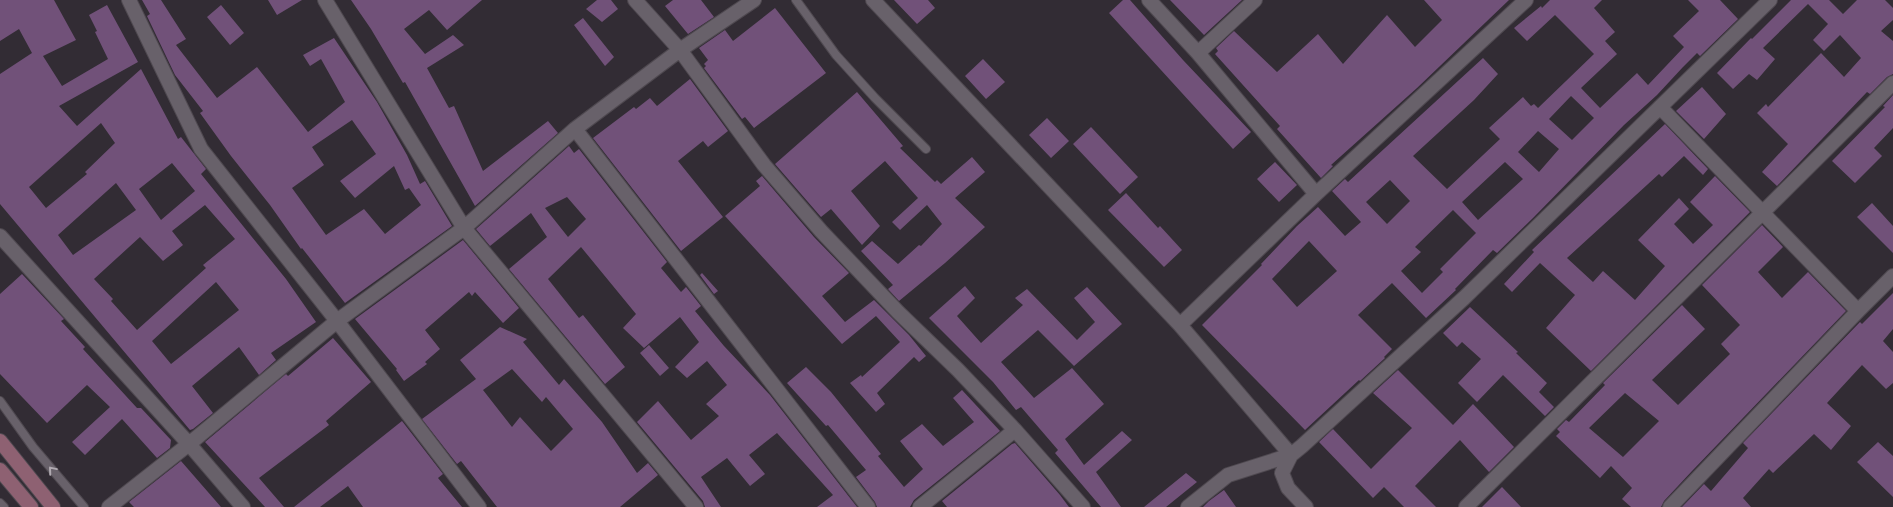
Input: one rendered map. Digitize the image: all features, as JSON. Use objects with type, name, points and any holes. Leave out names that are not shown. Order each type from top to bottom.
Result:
[{"type":"main road","points":[[0,441],[53,507]]},
{"type":"main road","points":[[0,470],[31,507]]},
{"type":"street","points":[[129,0],[201,149],[337,321],[479,507]]},
{"type":"street","points":[[325,0],[464,228],[696,507]]},
{"type":"street","points":[[635,0],[680,50],[764,165],[820,231],[898,312],[958,370],[1015,430],[1083,507]]},
{"type":"street","points":[[109,507],[190,444],[337,321],[464,228],[575,129],[680,50],[754,0]]},
{"type":"street","points":[[873,0],[1180,325],[1291,455]]},
{"type":"street","points":[[1149,0],[1198,53],[1316,194]]},
{"type":"street","points":[[1198,53],[1255,0]]},
{"type":"street","points":[[1180,325],[1316,194],[1526,0]]},
{"type":"street","points":[[1306,507],[1288,488],[1282,473],[1291,455],[1464,298],[1770,0]]},
{"type":"street","points":[[1466,507],[1893,83]]},
{"type":"street","points":[[1660,107],[1858,311]]},
{"type":"street","points":[[575,129],[868,507]]},
{"type":"street","points":[[0,236],[190,444],[243,507]]},
{"type":"street","points":[[1670,507],[1893,276]]},
{"type":"street","points":[[920,507],[1015,430]]},
{"type":"street","points":[[1188,507],[1228,475],[1291,455]]},
{"type":"lane","points":[[796,0],[836,55],[875,98],[926,149]]},
{"type":"lane","points":[[0,400],[33,447],[84,507]]},
{"type":"lane","points":[[0,503],[4,507]]},
{"type":"building","points":[[0,0],[54,0],[76,40],[43,56],[62,86],[108,59],[89,15],[107,5],[138,62],[59,106],[77,126],[141,69],[178,139],[181,137],[206,169],[201,174],[286,279],[316,322],[271,353],[276,360],[259,375],[239,347],[192,386],[213,413],[193,429],[190,430],[0,204],[0,74],[32,53],[19,29],[0,41]],"holes":[[[101,123],[115,143],[85,172],[87,174],[46,208],[29,187]],[[172,163],[195,191],[161,220],[139,189]],[[116,183],[136,210],[73,255],[58,235]],[[205,205],[235,239],[203,265],[206,268],[137,330],[111,301],[113,299],[94,279],[140,237],[163,261],[183,245],[172,231]],[[216,282],[239,310],[171,364],[152,341]]]},
{"type":"building","points":[[142,0],[161,0],[186,39],[176,45],[217,98],[257,67],[308,132],[345,102],[321,59],[310,66],[303,55],[334,38],[377,102],[407,155],[420,184],[425,181],[452,226],[345,303],[301,249],[200,113],[203,111],[175,75],[147,16],[150,14]],"holes":[[[352,120],[376,154],[340,181],[355,198],[394,166],[405,190],[409,188],[421,205],[385,234],[364,209],[326,235],[292,188],[324,165],[312,147]]]},
{"type":"building","points":[[268,0],[302,0],[277,15]]},
{"type":"building","points":[[351,0],[482,0],[447,30],[429,10],[404,29],[425,54],[453,35],[464,45],[427,68],[449,108],[454,106],[483,171],[548,121],[558,133],[475,206],[405,82],[403,83],[371,29]]},
{"type":"building","points":[[597,0],[611,0],[618,9],[602,22],[586,9]]},
{"type":"building","points":[[673,0],[701,0],[714,17],[688,34],[665,6]]},
{"type":"building","points":[[894,0],[928,0],[935,8],[917,24]]},
{"type":"building","points":[[1123,0],[1130,0],[1251,132],[1233,149],[1109,13]]},
{"type":"building","points":[[1170,0],[1242,0],[1204,35]]},
{"type":"building","points":[[1424,0],[1509,0],[1417,88],[1331,165],[1333,166],[1321,178],[1277,129],[1280,126],[1215,54],[1218,51],[1216,48],[1234,31],[1277,72],[1318,34],[1343,64],[1387,15],[1415,47],[1442,20]]},
{"type":"building","points":[[1550,0],[1602,0],[1594,8],[1615,32],[1605,41],[1617,54],[1581,88],[1600,108],[1637,73],[1648,85],[1684,47],[1673,36],[1699,11],[1688,0],[1720,0],[1738,19],[1700,56],[1697,53],[1534,217],[1497,253],[1493,250],[1456,290],[1426,318],[1392,283],[1358,315],[1392,349],[1385,358],[1305,430],[1202,325],[1262,265],[1297,226],[1318,207],[1345,236],[1361,222],[1332,191],[1345,179],[1348,182],[1483,58],[1498,74],[1474,100],[1413,156],[1447,189],[1500,139],[1489,128],[1523,97],[1531,106],[1534,104],[1538,108],[1594,54],[1555,15],[1527,41],[1514,28],[1541,6],[1542,8]],"holes":[[[1571,96],[1594,118],[1572,140],[1549,119]],[[1538,131],[1559,149],[1539,172],[1518,152]],[[1505,162],[1523,179],[1478,220],[1462,202]],[[1390,180],[1410,201],[1387,224],[1366,202]],[[1453,210],[1476,233],[1440,269],[1443,272],[1422,293],[1401,271],[1421,252],[1415,247]],[[1309,241],[1337,271],[1297,307],[1272,279]]]},
{"type":"building","points":[[1791,0],[1829,0],[1843,14],[1857,0],[1885,0],[1893,8],[1893,20],[1881,31],[1893,41],[1893,74],[1887,77],[1870,94],[1867,92],[1777,186],[1762,172],[1788,144],[1757,113],[1766,104],[1768,107],[1821,53],[1844,77],[1861,58],[1840,35],[1824,51],[1813,40],[1828,24],[1808,4],[1763,48],[1775,59],[1757,80],[1749,74],[1733,89],[1717,73]]},
{"type":"building","points":[[221,5],[244,33],[230,45],[207,17]]},
{"type":"building","points":[[775,8],[826,73],[754,128],[745,117],[742,119],[704,68],[706,66],[704,64],[708,60],[699,48],[725,30],[733,41]]},
{"type":"building","points":[[583,18],[614,57],[605,66],[574,25]]},
{"type":"building","points":[[983,59],[1005,82],[986,99],[965,76]]},
{"type":"building","points":[[690,79],[728,131],[708,147],[703,141],[678,161],[723,217],[681,251],[593,138],[634,107],[636,109],[650,98],[657,106]]},
{"type":"building","points":[[1702,87],[1726,114],[1704,139],[1676,111]]},
{"type":"building","points":[[857,92],[903,146],[900,148],[935,182],[937,180],[941,184],[972,157],[985,172],[955,198],[985,227],[899,301],[888,289],[893,285],[861,251],[872,241],[898,264],[919,245],[921,246],[942,224],[927,205],[900,230],[892,222],[918,198],[885,161],[851,191],[880,226],[862,245],[831,209],[821,217],[775,164]]},
{"type":"building","points":[[1893,95],[1893,128],[1874,148],[1882,156],[1855,183],[1832,161],[1885,107],[1883,106]]},
{"type":"building","points":[[1047,118],[1069,141],[1051,158],[1029,135]]},
{"type":"building","points":[[1665,124],[1708,169],[1703,175],[1684,156],[1662,177],[1659,174],[1567,258],[1593,282],[1603,271],[1635,300],[1665,266],[1638,240],[1679,198],[1689,209],[1674,224],[1693,244],[1713,225],[1690,202],[1715,176],[1750,212],[1591,371],[1546,328],[1575,295],[1540,263],[1512,292],[1504,284],[1534,252],[1532,250]]},
{"type":"building","points":[[1091,127],[1138,177],[1120,194],[1073,144]]},
{"type":"building","points":[[569,146],[574,153],[579,149],[667,262],[661,268],[681,292],[686,287],[701,306],[695,311],[724,346],[770,395],[857,507],[817,507],[833,495],[777,433],[749,455],[765,474],[750,486],[727,458],[701,477],[721,507],[705,507],[703,501],[637,422],[658,401],[691,440],[719,416],[706,404],[727,385],[707,361],[687,378],[675,367],[699,342],[680,317],[644,348],[623,328],[636,314],[581,247],[548,279],[579,318],[583,315],[625,367],[605,384],[509,269],[547,237],[531,213],[490,246],[476,229]],"holes":[[[567,197],[586,219],[568,237],[545,208]]]},
{"type":"building","points":[[1275,162],[1297,185],[1279,202],[1257,179]]},
{"type":"building","points":[[762,176],[814,237],[849,273],[822,296],[845,322],[874,300],[909,335],[926,356],[919,362],[914,357],[877,393],[885,404],[876,412],[850,383],[861,375],[862,377],[900,342],[876,316],[842,344],[725,216],[760,186],[756,181]]},
{"type":"building","points":[[1126,193],[1158,228],[1160,226],[1182,250],[1164,267],[1108,210]]},
{"type":"building","points":[[1872,203],[1893,226],[1893,253],[1857,217]]},
{"type":"building","points":[[1762,225],[1783,247],[1758,272],[1782,298],[1808,272],[1846,311],[1692,471],[1664,501],[1661,507],[1631,507],[1622,499],[1632,488],[1611,466],[1600,478],[1556,436],[1560,432],[1557,429],[1566,420],[1569,422],[1605,385],[1603,383],[1682,305],[1705,329],[1652,380],[1678,405],[1730,354],[1721,344],[1740,325],[1702,285]],"holes":[[[1625,393],[1659,421],[1623,457],[1589,428]]]},
{"type":"building","points":[[463,240],[519,308],[503,323],[475,292],[472,296],[469,292],[425,330],[440,349],[425,362],[427,364],[404,381],[397,369],[355,319]]},
{"type":"building","points":[[702,273],[718,291],[714,294],[700,275]]},
{"type":"building","points":[[22,274],[64,319],[61,321],[85,347],[83,349],[137,408],[141,408],[171,440],[170,448],[157,458],[122,419],[85,455],[72,442],[110,407],[87,385],[47,423],[0,374],[0,294]]},
{"type":"building","points":[[965,286],[975,298],[957,316],[981,343],[1023,305],[1015,298],[1027,289],[1077,340],[1095,322],[1074,298],[1087,287],[1122,324],[1074,366],[1038,330],[1001,362],[1034,398],[1072,368],[1104,404],[1065,439],[1084,465],[1122,431],[1132,440],[1096,472],[1121,507],[1101,507],[1055,453],[1058,450],[1021,407],[1016,410],[993,382],[929,318]]},
{"type":"building","points":[[1893,293],[1893,329],[1883,341],[1893,352],[1893,383],[1886,389],[1862,365],[1827,403],[1851,426],[1831,450],[1814,434],[1773,473],[1769,469],[1743,498],[1751,507],[1682,507],[1704,484],[1711,491],[1748,448],[1743,443],[1860,322],[1862,324]]},
{"type":"building","points":[[1470,307],[1518,352],[1516,353],[1547,383],[1539,392],[1554,407],[1545,416],[1503,375],[1477,402],[1458,383],[1481,359],[1462,342],[1457,347],[1443,333]]},
{"type":"building","points":[[500,327],[527,339],[523,342],[559,385],[564,379],[602,422],[637,473],[648,463],[658,475],[620,507],[497,507],[461,461],[457,464],[422,419],[476,379],[460,360]],"holes":[[[512,369],[542,402],[546,397],[573,429],[551,451],[520,417],[512,427],[483,390]]]},
{"type":"building","points":[[333,338],[371,382],[326,421],[329,425],[259,478],[284,507],[265,507],[205,442],[286,374],[288,376]]},
{"type":"building","points":[[649,345],[669,368],[660,376],[640,353]]},
{"type":"building","points":[[806,367],[831,392],[881,454],[878,456],[904,487],[923,469],[900,441],[922,424],[943,446],[974,422],[953,398],[962,390],[1000,431],[914,500],[910,507],[877,507],[856,477],[866,470],[828,425],[826,426],[787,383]]},
{"type":"building","points":[[1398,370],[1453,425],[1473,404],[1514,447],[1489,472],[1460,440],[1415,486],[1436,507],[1404,507],[1384,487],[1373,498],[1319,442],[1333,429],[1371,469],[1412,428],[1373,393]]},
{"type":"building","points":[[402,421],[443,474],[438,478],[462,507],[363,507],[348,486],[320,507],[294,507]]},
{"type":"building","points":[[1878,442],[1893,456],[1893,497],[1857,462]]},
{"type":"building","points":[[1015,443],[1069,507],[947,507],[942,501]]},
{"type":"building","points":[[181,461],[221,507],[134,507],[129,502]]},
{"type":"building","points":[[1186,473],[1197,482],[1166,507],[1144,507]]},
{"type":"building","points":[[1502,487],[1521,507],[1482,507]]},
{"type":"building","points":[[1224,490],[1236,507],[1203,507],[1209,501]]}]
